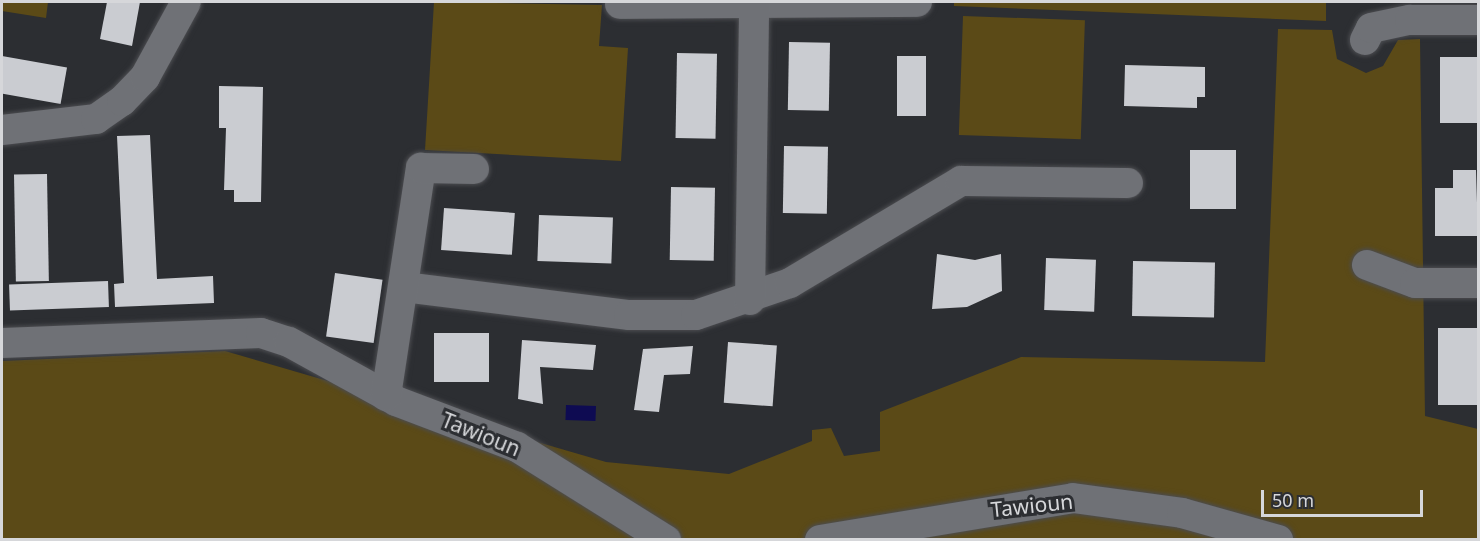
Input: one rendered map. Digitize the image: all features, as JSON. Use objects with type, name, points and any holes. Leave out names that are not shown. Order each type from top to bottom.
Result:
[{"type":"street","points":[[2,130],[96,119],[122,102],[145,77],[186,2]]},
{"type":"street","points":[[750,300],[754,2]]},
{"type":"street","points":[[621,4],[917,2]]},
{"type":"street","points":[[1365,40],[1371,28],[1410,20],[1479,20]]},
{"type":"street","points":[[386,396],[421,168],[474,169]]},
{"type":"street","points":[[404,287],[629,315],[696,315],[750,300],[790,283],[961,181],[1128,183]]},
{"type":"street","points":[[1367,265],[1415,283],[1479,284]]},
{"type":"street","name":"Tawioun","points":[[2,343],[261,333],[289,342],[386,396],[517,447],[666,540]]},
{"type":"street","name":"Tawioun","points":[[820,540],[1073,498],[1182,513],[1278,540]]},
{"type":"shaded area","points":[[2,2],[48,2],[46,18],[2,11]]},
{"type":"shaded area","points":[[434,2],[602,5],[599,46],[628,48],[621,161],[425,150]]},
{"type":"shaded area","points":[[954,2],[1326,2],[1326,21],[954,6]]},
{"type":"shaded area","points":[[963,16],[1085,20],[1081,139],[959,135]]},
{"type":"shaded area","points":[[1278,29],[1332,30],[1337,59],[1366,73],[1383,66],[1398,40],[1420,39],[1425,416],[1478,429],[1478,539],[2,539],[2,361],[225,351],[606,462],[729,474],[812,441],[812,430],[831,428],[844,456],[880,451],[880,412],[1021,357],[1265,362]]},
{"type":"shaded area","points":[[566,405],[596,406],[595,421],[565,420]]},
{"type":"building","points":[[107,2],[140,2],[132,46],[100,39]]},
{"type":"building","points":[[789,42],[830,43],[829,111],[788,110]]},
{"type":"building","points":[[677,53],[717,54],[716,139],[676,138]]},
{"type":"building","points":[[2,56],[67,67],[61,104],[2,94]]},
{"type":"building","points":[[897,56],[926,56],[926,116],[897,116]]},
{"type":"building","points":[[1440,57],[1478,57],[1478,123],[1440,123]]},
{"type":"building","points":[[1125,65],[1205,67],[1205,97],[1197,97],[1197,108],[1124,106]]},
{"type":"building","points":[[219,86],[263,87],[261,202],[234,202],[234,190],[224,190],[226,128],[219,128]]},
{"type":"building","points":[[150,135],[157,279],[213,276],[214,303],[115,307],[114,284],[124,283],[117,136]]},
{"type":"building","points":[[784,146],[828,147],[827,214],[783,213]]},
{"type":"building","points":[[1190,150],[1236,150],[1236,209],[1190,209]]},
{"type":"building","points":[[1453,170],[1476,170],[1478,236],[1435,236],[1435,188],[1453,188]]},
{"type":"building","points":[[47,174],[49,281],[16,282],[14,175]]},
{"type":"building","points":[[671,187],[715,188],[714,261],[670,260]]},
{"type":"building","points":[[444,208],[515,213],[512,255],[441,250]]},
{"type":"building","points":[[539,215],[613,218],[611,264],[537,261]]},
{"type":"building","points":[[937,254],[975,260],[1001,254],[1002,291],[967,307],[932,309]]},
{"type":"building","points":[[1046,258],[1096,260],[1094,312],[1044,310]]},
{"type":"building","points":[[1133,261],[1215,262],[1214,317],[1132,316]]},
{"type":"building","points":[[335,273],[383,280],[374,343],[326,336]]},
{"type":"building","points":[[108,281],[109,307],[10,310],[9,284]]},
{"type":"building","points":[[1438,328],[1478,328],[1478,405],[1438,405]]},
{"type":"building","points":[[434,333],[489,333],[489,382],[434,382]]},
{"type":"building","points":[[522,340],[596,345],[593,370],[540,367],[543,404],[518,399]]},
{"type":"building","points":[[728,342],[777,345],[773,406],[724,403]]},
{"type":"building","points":[[693,346],[690,374],[664,375],[659,412],[634,410],[643,349]]}]
